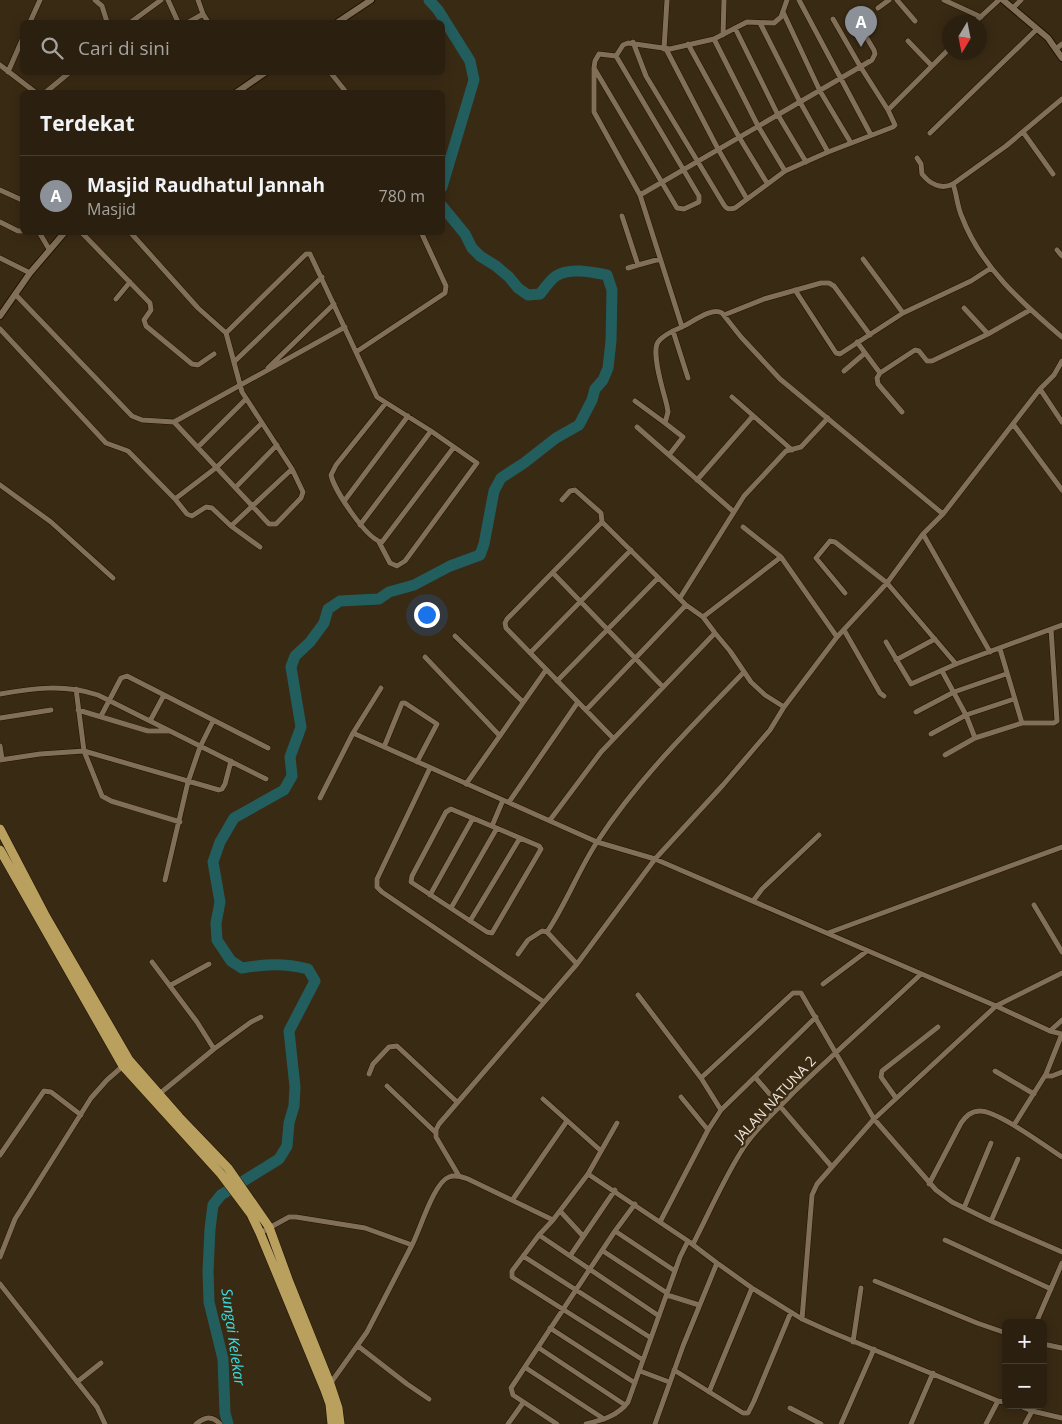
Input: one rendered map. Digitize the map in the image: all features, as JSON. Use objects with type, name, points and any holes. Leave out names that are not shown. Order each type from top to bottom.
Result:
[{"type":"highway","points":[[0,829],[12,861],[46,917],[126,1063],[142,1076],[156,1097],[179,1117],[269,1227],[330,1384],[338,1408],[340,1424]]},
{"type":"highway","points":[[0,850],[12,861]]},
{"type":"highway","points":[[246,1200],[326,1390],[330,1404],[332,1424]]},
{"type":"street","points":[[31,20],[40,0]]},
{"type":"street","points":[[95,0],[102,6],[106,20]]},
{"type":"street","points":[[134,20],[161,0]]},
{"type":"street","points":[[168,0],[177,20]]},
{"type":"street","points":[[198,0],[207,20]]},
{"type":"street","points":[[341,20],[371,0]]},
{"type":"street","points":[[667,0],[665,49],[718,150],[747,198]]},
{"type":"street","points":[[723,35],[724,0]]},
{"type":"street","points":[[616,56],[623,45],[633,42],[665,49],[714,39],[747,22],[768,24],[778,21],[787,0]]},
{"type":"street","points":[[799,0],[871,135]]},
{"type":"street","points":[[878,8],[889,0]]},
{"type":"street","points":[[897,0],[915,21]]},
{"type":"street","points":[[944,0],[976,15]]},
{"type":"street","points":[[982,15],[999,0]]},
{"type":"street","points":[[1003,0],[1059,46],[1062,58]]},
{"type":"street","points":[[1013,8],[1021,0]]},
{"type":"street","points":[[783,12],[820,91],[851,143]]},
{"type":"street","points":[[640,195],[872,60],[875,54],[851,12]]},
{"type":"street","points":[[192,20],[203,14]]},
{"type":"street","points":[[633,42],[646,76],[697,161],[727,208],[735,208],[785,171],[895,125],[888,110],[833,19]]},
{"type":"street","points":[[760,23],[828,152]]},
{"type":"street","points":[[735,28],[778,115],[806,162]]},
{"type":"street","points":[[930,133],[1038,29]]},
{"type":"street","points":[[714,39],[758,126],[785,171]]},
{"type":"street","points":[[908,41],[932,66]]},
{"type":"street","points":[[688,44],[739,137],[767,183]]},
{"type":"street","points":[[8,72],[20,45]]},
{"type":"street","points":[[616,56],[599,54],[595,61],[594,112],[640,195],[682,327]]},
{"type":"street","points":[[594,68],[678,209],[684,210],[700,202],[699,196],[616,56]]},
{"type":"street","points":[[888,110],[942,56]]},
{"type":"street","points":[[0,65],[32,90]]},
{"type":"street","points":[[48,90],[66,75]]},
{"type":"street","points":[[239,90],[262,75]]},
{"type":"street","points":[[332,75],[344,90]]},
{"type":"street","points":[[917,158],[922,166],[922,174],[927,179],[939,186],[954,184],[1023,132],[1062,99]]},
{"type":"street","points":[[1023,132],[1052,174]]},
{"type":"street","points":[[954,184],[956,203],[962,219],[991,268],[1030,310],[1062,337]]},
{"type":"street","points":[[0,190],[20,199]]},
{"type":"street","points":[[622,216],[638,265]]},
{"type":"street","points":[[0,222],[20,230]]},
{"type":"street","points":[[41,235],[49,250]]},
{"type":"street","points":[[0,316],[30,273],[62,235]]},
{"type":"street","points":[[84,235],[151,304],[150,311],[144,320],[146,326],[192,364],[198,365],[214,354]]},
{"type":"street","points":[[133,235],[198,308],[226,333],[239,386],[292,469],[303,493],[301,498],[278,522],[273,525],[269,524],[174,422]]},
{"type":"street","points":[[356,352],[445,294],[446,286],[423,235]]},
{"type":"street","points":[[1057,250],[1062,256]]},
{"type":"street","points":[[226,333],[307,254],[312,256],[374,393],[385,404],[408,416],[477,463],[404,561],[396,566],[390,562],[379,542],[360,525],[332,478],[332,471],[385,404]]},
{"type":"street","points":[[0,258],[30,273]]},
{"type":"street","points":[[863,258],[903,313]]},
{"type":"street","points":[[628,268],[660,259]]},
{"type":"street","points":[[795,290],[836,353],[841,354],[903,313],[971,281],[991,268]]},
{"type":"street","points":[[234,362],[322,277]]},
{"type":"street","points":[[116,299],[130,282]]},
{"type":"street","points":[[724,315],[743,306],[795,290],[821,283],[831,284],[870,335]]},
{"type":"street","points":[[15,294],[132,416],[142,420],[174,422],[345,326]]},
{"type":"street","points":[[262,374],[334,304]]},
{"type":"street","points":[[964,308],[988,334]]},
{"type":"street","points":[[902,412],[878,384],[877,378],[880,373],[916,350],[930,362],[988,334],[1030,310]]},
{"type":"street","points":[[665,423],[668,406],[657,366],[656,346],[659,341],[673,331],[712,312],[718,311],[724,315],[780,379],[943,514]]},
{"type":"street","points":[[0,329],[106,443],[128,451],[189,516],[209,507],[214,509],[231,526],[260,547]]},
{"type":"street","points":[[673,331],[688,378]]},
{"type":"street","points":[[857,342],[880,373]]},
{"type":"street","points":[[844,371],[865,353]]},
{"type":"street","points":[[435,1132],[439,1124],[457,1102],[577,964],[655,859],[723,785],[770,730],[784,707],[838,636],[887,583],[923,534],[943,514],[1040,389],[1054,375],[1062,361]]},
{"type":"street","points":[[1040,389],[1062,422]]},
{"type":"street","points":[[732,397],[792,450]]},
{"type":"street","points":[[198,447],[246,399]]},
{"type":"street","points":[[635,401],[683,437],[669,456]]},
{"type":"street","points":[[344,500],[408,416]]},
{"type":"street","points":[[697,480],[753,416]]},
{"type":"street","points":[[680,598],[734,512],[753,487],[786,452],[801,446],[828,418]]},
{"type":"street","points":[[174,499],[217,467],[262,423]]},
{"type":"street","points":[[1013,424],[1062,490]]},
{"type":"street","points":[[637,426],[734,512]]},
{"type":"street","points":[[360,525],[431,431]]},
{"type":"street","points":[[236,488],[277,445]]},
{"type":"street","points":[[379,542],[382,542],[454,447]]},
{"type":"street","points":[[231,526],[292,469]]},
{"type":"street","points":[[0,485],[51,522],[114,578]]},
{"type":"street","points":[[562,500],[572,490],[575,490],[601,513],[602,522],[686,605],[703,617],[761,692],[784,707]]},
{"type":"street","points":[[602,522],[506,622],[506,628],[613,738]]},
{"type":"street","points":[[743,527],[781,558],[838,636]]},
{"type":"street","points":[[923,534],[990,652]]},
{"type":"street","points":[[845,594],[816,558],[830,541],[835,542],[887,583],[956,664]]},
{"type":"street","points":[[530,653],[631,550]]},
{"type":"street","points":[[703,617],[781,558]]},
{"type":"street","points":[[553,573],[662,687]]},
{"type":"street","points":[[557,681],[658,578]]},
{"type":"street","points":[[586,710],[686,605]]},
{"type":"street","points":[[886,642],[911,684],[956,664],[1062,625]]},
{"type":"street","points":[[945,755],[975,738],[1022,723],[1054,723],[1058,720],[1051,629]]},
{"type":"street","points":[[844,630],[880,693],[884,696]]},
{"type":"street","points":[[550,820],[593,761],[613,738],[715,633]]},
{"type":"street","points":[[455,636],[523,702]]},
{"type":"street","points":[[896,660],[935,639]]},
{"type":"street","points":[[1000,649],[1022,723]]},
{"type":"street","points":[[425,657],[500,736]]},
{"type":"street","points":[[466,784],[546,670]]},
{"type":"street","points":[[942,671],[966,715],[975,738]]},
{"type":"street","points":[[547,932],[597,842],[657,762],[744,672]]},
{"type":"street","points":[[916,712],[954,692],[1006,674]]},
{"type":"street","points":[[101,716],[121,678],[126,676],[268,748]]},
{"type":"street","points":[[0,694],[47,688],[76,689],[98,695],[266,779]]},
{"type":"street","points":[[320,798],[353,733],[381,688]]},
{"type":"street","points":[[76,689],[84,751],[101,794],[105,798],[180,822]]},
{"type":"street","points":[[150,721],[164,695]]},
{"type":"street","points":[[930,734],[966,715],[1014,700]]},
{"type":"street","points":[[451,908],[506,801],[578,702]]},
{"type":"street","points":[[384,747],[402,703],[405,703],[437,724],[416,762]]},
{"type":"street","points":[[0,718],[51,710]]},
{"type":"street","points":[[78,710],[148,731],[169,732]]},
{"type":"street","points":[[165,880],[188,782],[200,747],[213,721]]},
{"type":"street","points":[[353,733],[597,842],[655,859],[1050,1031],[1062,1034],[1045,1076],[1014,1126]]},
{"type":"street","points":[[0,746],[1,759],[84,751],[217,790],[222,789],[225,784],[231,761]]},
{"type":"street","points":[[430,768],[377,879],[377,887],[544,1002]]},
{"type":"street","points":[[449,809],[454,809],[494,827],[538,846],[540,852],[492,933],[487,932],[412,883],[411,879],[449,809]]},
{"type":"street","points":[[430,895],[473,818]]},
{"type":"street","points":[[753,901],[762,889],[819,835]]},
{"type":"street","points":[[470,921],[520,838]]},
{"type":"street","points":[[828,933],[1062,847]]},
{"type":"street","points":[[1034,905],[1062,952]]},
{"type":"street","points":[[518,954],[531,937],[540,930],[547,932],[577,964]]},
{"type":"street","points":[[823,984],[867,951]]},
{"type":"street","points":[[152,962],[171,985],[214,1049]]},
{"type":"street","points":[[171,985],[209,964]]},
{"type":"street","name":"JALAN NATUNA 2","points":[[625,1406],[640,1371],[675,1270],[745,1146],[780,1106],[921,974]]},
{"type":"street","points":[[802,1319],[812,1195],[815,1187],[874,1119],[996,1006],[1062,974]]},
{"type":"street","points":[[701,1078],[793,993],[800,992],[874,1119],[929,1184],[964,1208],[1062,1252]]},
{"type":"street","points":[[638,995],[701,1078],[721,1110]]},
{"type":"street","points":[[156,1097],[214,1049],[261,1017]]},
{"type":"street","points":[[660,1222],[708,1130],[721,1110],[816,1017]]},
{"type":"street","points":[[1050,1031],[1062,1020]]},
{"type":"street","points":[[896,1098],[881,1077],[882,1071],[938,1027]]},
{"type":"street","points":[[369,1074],[373,1064],[389,1047],[393,1045],[398,1046],[457,1102]]},
{"type":"street","points":[[0,1257],[15,1219],[99,1087],[126,1063]]},
{"type":"street","points":[[995,1071],[1034,1094]]},
{"type":"street","points":[[1045,1076],[1052,1076],[1062,1072]]},
{"type":"street","points":[[755,1077],[832,1167]]},
{"type":"street","points":[[387,1086],[435,1132],[436,1137],[459,1176]]},
{"type":"street","points":[[0,1155],[44,1091],[51,1092],[81,1115]]},
{"type":"street","points":[[681,1097],[708,1130]]},
{"type":"street","points":[[543,1099],[600,1150]]},
{"type":"street","points":[[929,1184],[961,1123],[968,1115],[975,1112],[984,1112],[1014,1126],[1062,1157]]},
{"type":"street","points":[[513,1199],[567,1121]]},
{"type":"street","points":[[616,1123],[588,1174],[512,1271],[512,1277],[643,1360]]},
{"type":"street","points":[[964,1208],[991,1143]]},
{"type":"street","points":[[991,1221],[1018,1159]]},
{"type":"street","points":[[588,1174],[615,1190],[752,1288],[802,1319],[853,1342],[1002,1402]]},
{"type":"street","points":[[330,1384],[358,1346],[412,1245],[441,1183],[449,1177],[459,1176],[513,1199],[553,1220]]},
{"type":"street","points":[[570,1256],[615,1190]]},
{"type":"street","points":[[557,1424],[513,1395],[512,1387],[615,1231],[635,1204]]},
{"type":"street","points":[[560,1211],[583,1236]]},
{"type":"street","points":[[260,1233],[289,1218],[299,1217],[364,1228],[412,1245]]},
{"type":"street","points":[[615,1231],[675,1270]]},
{"type":"street","points":[[539,1235],[659,1316]]},
{"type":"street","points":[[945,1240],[1051,1289]]},
{"type":"street","points":[[603,1251],[667,1294],[699,1305]]},
{"type":"street","points":[[524,1256],[651,1338]]},
{"type":"street","points":[[654,1424],[716,1263]]},
{"type":"street","points":[[1038,1319],[1061,1265]]},
{"type":"street","points":[[875,1282],[1002,1332]]},
{"type":"street","points":[[0,1284],[97,1407],[105,1424]]},
{"type":"street","points":[[709,1392],[752,1288]]},
{"type":"street","points":[[853,1342],[861,1288]]},
{"type":"street","points":[[674,1370],[743,1413],[749,1412],[791,1312]]},
{"type":"street","points":[[550,1328],[635,1383]]},
{"type":"street","points":[[1047,1345],[1062,1348]]},
{"type":"street","points":[[358,1346],[430,1399]]},
{"type":"street","points":[[539,1348],[625,1406],[620,1411],[604,1419],[586,1424]]},
{"type":"street","points":[[841,1424],[874,1350]]},
{"type":"street","points":[[77,1382],[101,1363]]},
{"type":"street","points":[[526,1368],[604,1419]]},
{"type":"street","points":[[640,1371],[669,1382]]},
{"type":"street","points":[[911,1424],[933,1373]]},
{"type":"street","points":[[986,1424],[998,1401]]},
{"type":"street","points":[[508,1424],[524,1403]]},
{"type":"street","points":[[790,1408],[821,1424]]},
{"type":"street","points":[[1027,1409],[1062,1418]]},
{"type":"street","points":[[1025,1424],[1032,1411]]},
{"type":"street","points":[[196,1424],[208,1417],[213,1418],[220,1424]]},
{"type":"waterway","name":"Sungai Kelekar","points":[[429,0],[444,20]]},
{"type":"waterway","name":"Sungai Kelekar","points":[[445,21],[470,61],[474,80],[445,177]]},
{"type":"waterway","name":"Sungai Kelekar","points":[[228,1424],[225,1413],[223,1359],[209,1302],[208,1271],[213,1205],[221,1195],[279,1159],[287,1146],[289,1123],[294,1106],[295,1087],[289,1031],[315,981],[308,969],[275,965],[242,968],[231,961],[217,940],[216,923],[220,902],[213,862],[220,842],[234,818],[284,790],[292,776],[290,757],[301,727],[291,667],[295,656],[310,642],[324,623],[328,609],[340,601],[379,599],[389,592],[414,585],[450,566],[480,555],[484,544],[494,491],[501,478],[556,438],[579,425],[592,400],[595,389],[603,380],[608,368],[611,341],[612,290],[607,275],[581,271],[561,273],[540,294],[528,295],[518,288],[496,266],[480,256],[472,248],[465,234],[445,210]]},
{"type":"place","name":"Masjid Raudhatul Jannah","points":[[861,47]]}]
